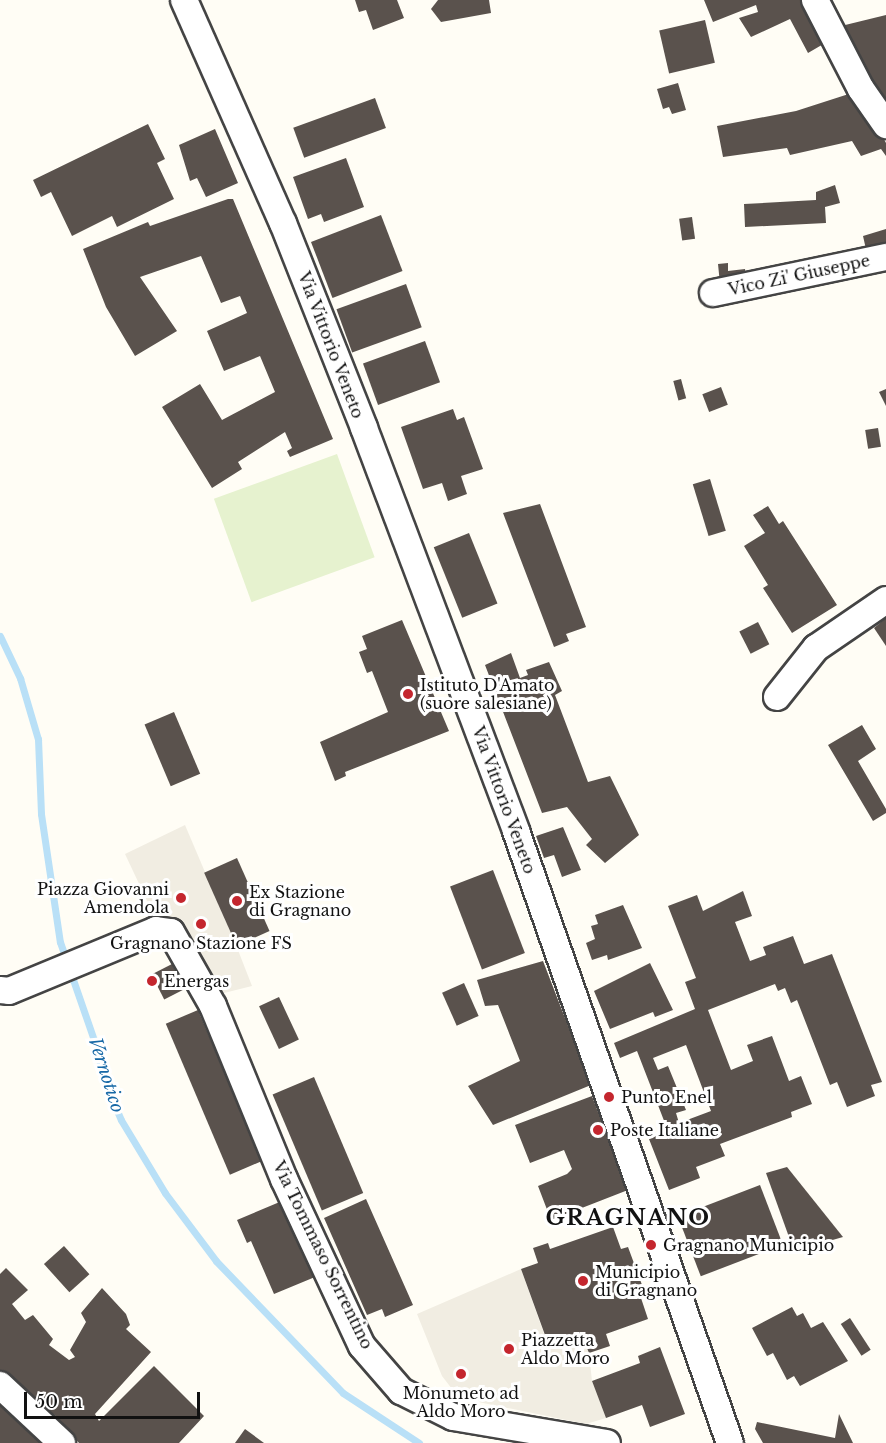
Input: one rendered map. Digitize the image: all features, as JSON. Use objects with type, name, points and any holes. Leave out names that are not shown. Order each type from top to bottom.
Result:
[{"type":"street","name":"Via Vittorio Veneto","points":[[184,0],[283,223],[368,439],[516,831],[730,1443]]},
{"type":"street","points":[[815,0],[861,89],[886,124]]},
{"type":"street","name":"Vico Zi' Giuseppe","points":[[713,293],[886,257]]},
{"type":"street","points":[[777,697],[816,648],[886,600]]},
{"type":"street","name":"Via Tommaso Sorrentino","points":[[0,990],[9,991],[156,930],[171,932],[213,1006],[285,1179],[362,1346],[401,1391],[453,1417],[607,1443]]},
{"type":"street","points":[[0,1385],[62,1443]]},
{"type":"green space","points":[[337,454],[375,557],[252,602],[214,499]]},
{"type":"shaded area","name":"Piazza Giovanni Amendola","points":[[185,825],[252,986],[208,997],[158,924],[125,854]]},
{"type":"shaded area","name":"Piazzetta Aldo Moro","points":[[521,1269],[548,1345],[581,1333],[589,1353],[592,1381],[606,1418],[586,1424],[459,1398],[442,1376],[417,1314]]},
{"type":"building","points":[[355,0],[397,0],[404,18],[373,30],[366,10],[359,12]]},
{"type":"building","points":[[438,0],[489,0],[491,13],[441,22],[431,9]]},
{"type":"building","points":[[704,0],[808,0],[832,39],[808,53],[790,19],[751,37],[739,18],[758,12],[756,5],[713,22]]},
{"type":"building","points":[[886,15],[886,109],[837,27]]},
{"type":"building","points":[[705,20],[715,63],[669,73],[659,31]]},
{"type":"building","points":[[678,83],[686,110],[672,114],[669,107],[663,109],[657,89]]},
{"type":"building","points":[[858,91],[870,127],[876,124],[886,143],[886,156],[881,149],[861,156],[852,141],[790,155],[787,148],[723,157],[717,126],[796,111]]},
{"type":"building","points":[[375,98],[386,128],[304,158],[293,128]]},
{"type":"building","points":[[148,124],[165,159],[157,163],[174,199],[117,227],[112,216],[72,236],[51,192],[41,197],[33,180]]},
{"type":"building","points":[[215,129],[238,183],[206,197],[197,178],[190,181],[179,145]]},
{"type":"building","points":[[346,158],[364,207],[324,222],[321,214],[308,219],[293,177]]},
{"type":"building","points":[[835,185],[840,203],[825,207],[826,223],[745,227],[744,204],[816,200],[816,192]]},
{"type":"building","points":[[233,199],[333,439],[290,457],[287,451],[292,448],[285,432],[238,462],[242,469],[212,488],[162,407],[200,384],[222,420],[275,392],[260,356],[224,371],[207,331],[247,313],[240,296],[221,303],[201,256],[140,277],[177,331],[135,356],[106,307],[83,249],[148,222],[150,226]]},
{"type":"building","points":[[381,215],[403,271],[332,298],[311,242]]},
{"type":"building","points":[[692,217],[695,239],[682,241],[679,219]]},
{"type":"building","points":[[886,229],[886,253],[868,258],[863,236]]},
{"type":"building","points":[[728,263],[728,271],[745,269],[747,282],[720,284],[718,264]]},
{"type":"building","points":[[406,284],[422,327],[352,353],[336,309]]},
{"type":"building","points":[[425,341],[440,382],[378,405],[363,364]]},
{"type":"building","points":[[681,379],[686,398],[678,400],[673,381]]},
{"type":"building","points":[[721,387],[728,405],[709,412],[702,394]]},
{"type":"building","points":[[886,389],[886,406],[879,392]]},
{"type":"building","points":[[453,409],[457,420],[464,417],[483,469],[461,476],[467,494],[448,501],[442,483],[423,489],[401,427]]},
{"type":"building","points":[[878,428],[881,447],[868,449],[865,430]]},
{"type":"building","points":[[710,479],[726,531],[709,536],[693,484]]},
{"type":"building","points":[[540,504],[586,627],[566,634],[569,641],[554,647],[503,513]]},
{"type":"building","points":[[768,506],[779,524],[783,521],[837,605],[792,633],[763,588],[768,585],[744,546],[765,533],[753,515]]},
{"type":"building","points":[[469,533],[497,603],[462,618],[434,547]]},
{"type":"building","points":[[886,618],[886,646],[874,628]]},
{"type":"building","name":"Istituto D'Amato (suore salesiane)","points":[[402,620],[449,731],[345,772],[346,776],[335,781],[320,742],[388,712],[372,671],[367,673],[359,652],[367,649],[362,636]]},
{"type":"building","points":[[758,622],[769,644],[751,654],[739,632]]},
{"type":"building","points":[[511,653],[520,678],[528,675],[526,670],[549,662],[562,691],[555,695],[588,782],[610,776],[639,835],[605,863],[586,845],[592,839],[567,807],[542,813],[485,665]]},
{"type":"building","points":[[174,712],[200,774],[171,786],[145,725]]},
{"type":"building","points":[[862,725],[876,749],[858,761],[886,809],[886,813],[873,821],[828,745]]},
{"type":"building","points":[[563,827],[581,870],[562,877],[554,855],[544,858],[536,836]]},
{"type":"building","name":"Ex Stazione di Gragnano","points":[[237,858],[270,931],[237,946],[204,873]]},
{"type":"building","points":[[493,870],[525,953],[482,970],[450,886]]},
{"type":"building","points":[[743,891],[752,916],[735,922],[750,961],[766,955],[763,947],[793,936],[804,964],[832,954],[882,1082],[871,1085],[875,1096],[847,1107],[837,1082],[830,1085],[797,1000],[791,1003],[785,988],[778,991],[775,984],[708,1010],[731,1070],[753,1061],[747,1045],[772,1036],[789,1081],[801,1076],[812,1104],[791,1112],[792,1117],[720,1144],[725,1156],[696,1167],[700,1178],[669,1190],[649,1139],[668,1131],[637,1051],[620,1058],[614,1043],[695,1009],[685,982],[696,978],[668,906],[697,895],[703,911]],"holes":[[[686,1045],[711,1111],[679,1123],[676,1113],[686,1110],[668,1066],[658,1070],[653,1058]]]},
{"type":"building","points":[[623,905],[642,948],[608,960],[607,955],[592,960],[586,943],[595,939],[591,926],[598,924],[595,915]]},
{"type":"building","points":[[543,961],[591,1085],[493,1125],[468,1086],[520,1061],[498,1005],[485,1006],[477,980]]},
{"type":"building","points":[[650,963],[673,1010],[655,1017],[653,1012],[610,1029],[594,991]]},
{"type":"building","points":[[172,964],[185,989],[164,999],[152,974]]},
{"type":"building","points":[[464,983],[479,1016],[457,1026],[442,993]]},
{"type":"building","points":[[279,997],[299,1040],[279,1049],[259,1006]]},
{"type":"building","points":[[198,1010],[262,1161],[230,1175],[166,1024]]},
{"type":"building","points":[[314,1077],[363,1193],[322,1211],[273,1095]]},
{"type":"building","points":[[592,1096],[628,1190],[551,1220],[538,1186],[567,1174],[572,1169],[564,1150],[530,1163],[515,1125]]},
{"type":"building","points":[[787,1167],[843,1237],[794,1251],[766,1173]]},
{"type":"building","points":[[760,1185],[783,1245],[701,1276],[678,1217]]},
{"type":"building","points":[[366,1199],[413,1305],[385,1317],[382,1309],[367,1315],[324,1218]]},
{"type":"building","points":[[282,1201],[315,1277],[274,1294],[251,1241],[247,1243],[237,1220]]},
{"type":"building","name":"Municipio di Gragnano","points":[[613,1227],[621,1249],[628,1247],[645,1293],[640,1295],[648,1319],[606,1334],[610,1346],[589,1353],[581,1333],[549,1346],[521,1269],[538,1263],[533,1248],[548,1243],[550,1249]]},
{"type":"building","points":[[64,1246],[89,1274],[69,1292],[44,1264]]},
{"type":"building","points":[[6,1268],[28,1290],[12,1304],[25,1320],[33,1315],[53,1339],[49,1345],[69,1360],[75,1357],[70,1350],[86,1322],[81,1313],[102,1288],[126,1314],[130,1325],[126,1329],[151,1352],[95,1414],[99,1421],[154,1366],[204,1416],[179,1443],[79,1443],[57,1417],[0,1370],[0,1274]]},
{"type":"building","points":[[792,1307],[797,1316],[803,1313],[811,1328],[823,1322],[848,1361],[800,1386],[794,1376],[787,1380],[773,1353],[767,1356],[752,1328]]},
{"type":"building","points":[[850,1318],[871,1350],[861,1356],[841,1324]]},
{"type":"building","points":[[660,1347],[685,1414],[650,1427],[642,1405],[606,1418],[592,1381],[640,1363],[638,1356]]},
{"type":"building","points":[[0,1396],[50,1443],[0,1443]]},
{"type":"building","points":[[839,1414],[853,1443],[763,1443],[755,1429],[757,1422],[835,1438]]},
{"type":"building","points":[[245,1429],[264,1443],[235,1443]]},
{"type":"waterway","name":"Vernotico","points":[[0,636],[20,678],[38,739],[41,814],[60,942],[95,1043],[105,1083],[121,1120],[165,1193],[216,1261],[343,1393],[419,1443]]},
{"type":"place","name":"Istituto D'Amato (suore salesiane)","points":[[408,694]]},
{"type":"place","name":"Piazza Giovanni Amendola","points":[[181,898]]},
{"type":"place","name":"Ex Stazione di Gragnano","points":[[237,901]]},
{"type":"place","name":"Gragnano Stazione FS","points":[[201,924]]},
{"type":"place","name":"Energas","points":[[152,981]]},
{"type":"place","name":"Punto Enel","points":[[609,1097]]},
{"type":"place","name":"Poste Italiane","points":[[598,1130]]},
{"type":"place","name":"Gragnano Municipio","points":[[651,1245]]},
{"type":"place","name":"Municipio di Gragnano","points":[[583,1281]]},
{"type":"place","name":"Piazzetta Aldo Moro","points":[[509,1349]]},
{"type":"place","name":"Monumeto ad Aldo Moro","points":[[461,1374]]},
{"type":"district","name":"GRAGNANO","points":[[628,1218]]}]
